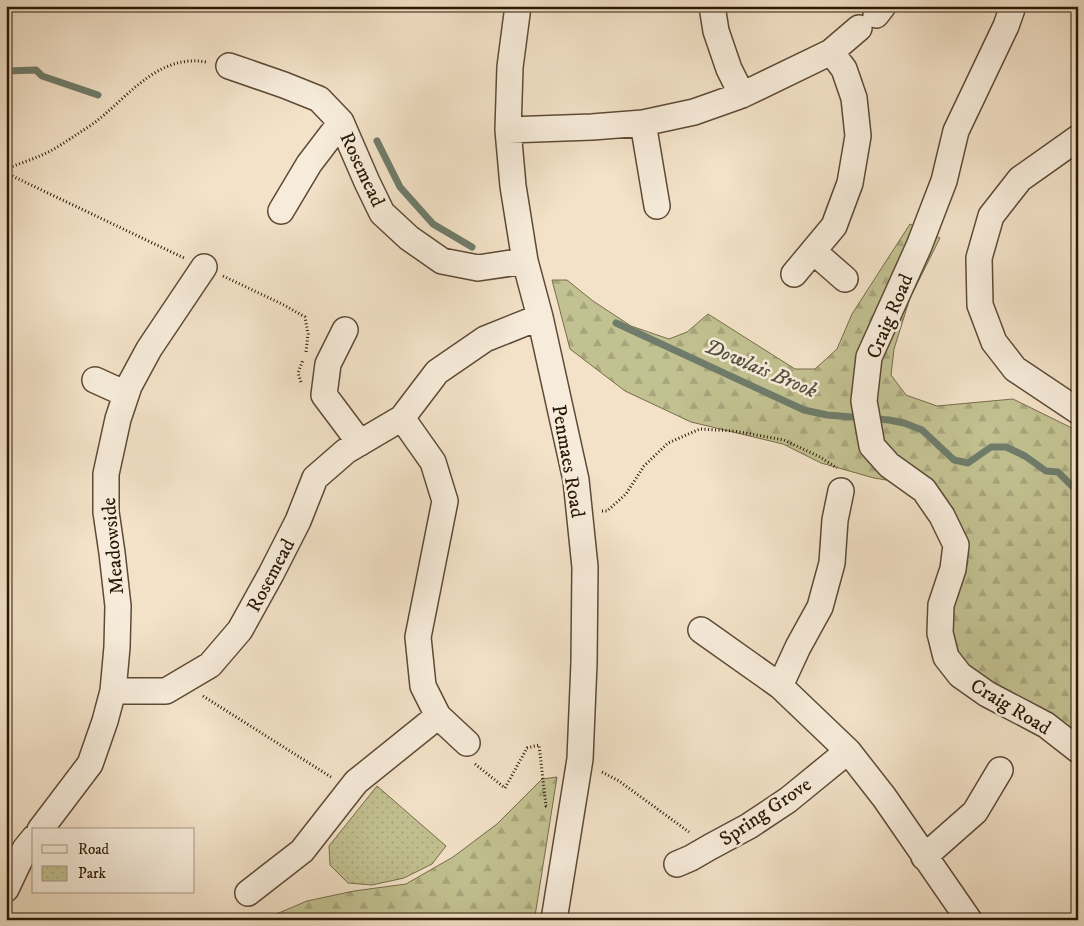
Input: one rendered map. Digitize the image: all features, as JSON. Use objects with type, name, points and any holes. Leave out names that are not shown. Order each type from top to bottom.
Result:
[{"type":"street","name":"Penmaes Road","points":[[518,6],[510,67],[508,130],[512,186],[525,261],[540,317],[576,480],[585,567],[580,759],[554,920]]},
{"type":"street","points":[[712,6],[716,31],[729,69],[742,95]]},
{"type":"street","name":"Craig Road","points":[[1013,6],[1006,26],[956,131],[944,180],[919,246],[869,356],[864,401],[872,446],[888,465],[924,490],[942,516],[956,545],[953,569],[941,605],[940,633],[946,657],[960,675],[987,694],[1046,725],[1078,750]]},
{"type":"street","points":[[508,130],[592,127],[643,122],[694,112],[742,95],[831,52],[873,16]]},
{"type":"street","points":[[794,274],[834,226],[850,183],[858,136],[854,98],[844,68],[831,52]]},
{"type":"street","name":"Rosemead","points":[[229,66],[319,99],[341,122],[382,213],[409,238],[442,261],[478,268],[525,261]]},
{"type":"street","points":[[281,211],[309,164],[341,122]]},
{"type":"street","points":[[643,122],[657,206]]},
{"type":"street","points":[[1078,138],[1020,179],[991,216],[979,258],[980,305],[994,342],[1015,369],[1078,411]]},
{"type":"street","points":[[813,251],[845,278]]},
{"type":"street","name":"Meadowside","points":[[42,828],[90,764],[113,691],[118,606],[106,512],[106,474],[118,419],[129,386],[149,349],[204,267]]},
{"type":"street","name":"Rosemead","points":[[113,691],[166,691],[210,665],[240,630],[298,521],[315,478],[346,451],[402,418],[437,372],[485,339],[540,317]]},
{"type":"street","points":[[345,330],[328,364],[324,395],[360,443]]},
{"type":"street","points":[[95,380],[126,394]]},
{"type":"street","points":[[402,418],[432,462],[445,501],[418,637],[423,686],[438,716],[463,739]]},
{"type":"street","points":[[780,686],[798,647],[820,608],[832,563],[835,520],[841,491]]},
{"type":"street","points":[[701,630],[780,686],[848,751],[884,797],[969,920]]},
{"type":"street","points":[[248,893],[302,851],[356,782],[438,716]]},
{"type":"street","name":"Spring Grove","points":[[677,864],[692,858],[749,826],[788,800],[848,751]]},
{"type":"street","points":[[924,857],[975,812],[1000,770]]},
{"type":"street","points":[[6,889],[25,848],[32,840]]},
{"type":"path","points":[[6,169],[43,155],[73,137],[102,117],[150,75],[176,63],[201,61],[229,66]]},
{"type":"path","points":[[579,515],[607,511],[626,494],[644,466],[668,443],[700,429],[734,431],[784,440],[820,457],[842,471],[841,491]]},
{"type":"path","points":[[182,682],[350,790]]},
{"type":"path","points":[[463,739],[462,755],[505,788],[527,748],[540,745],[546,806],[571,810]]},
{"type":"path","points":[[580,759],[619,781],[710,847]]},
{"type":"green space","points":[[910,224],[940,238],[910,298],[894,349],[891,375],[906,395],[937,406],[1013,399],[1078,431],[1078,737],[989,682],[962,660],[952,636],[953,606],[968,562],[960,525],[898,482],[874,478],[821,463],[783,444],[691,422],[625,391],[570,349],[552,280],[567,280],[593,301],[631,326],[669,339],[687,332],[708,314],[795,369],[815,369],[837,349],[852,314]]},
{"type":"green space","points":[[557,777],[533,920],[262,920],[307,901],[354,891],[406,884],[453,857],[497,824],[542,779]]},
{"type":"green space","points":[[377,786],[446,846],[432,864],[404,878],[372,885],[348,883],[330,865],[329,846]]},
{"type":"waterway","name":"Dowlais Brook","points":[[6,71],[36,70],[42,76],[98,95]]},
{"type":"waterway","name":"Dowlais Brook","points":[[377,141],[400,187],[433,224],[472,247]]},
{"type":"waterway","name":"Dowlais Brook","points":[[616,323],[804,410],[827,415],[904,423],[922,430],[954,460],[968,463],[991,447],[1006,447],[1025,456],[1046,471],[1058,472],[1078,490]]}]
